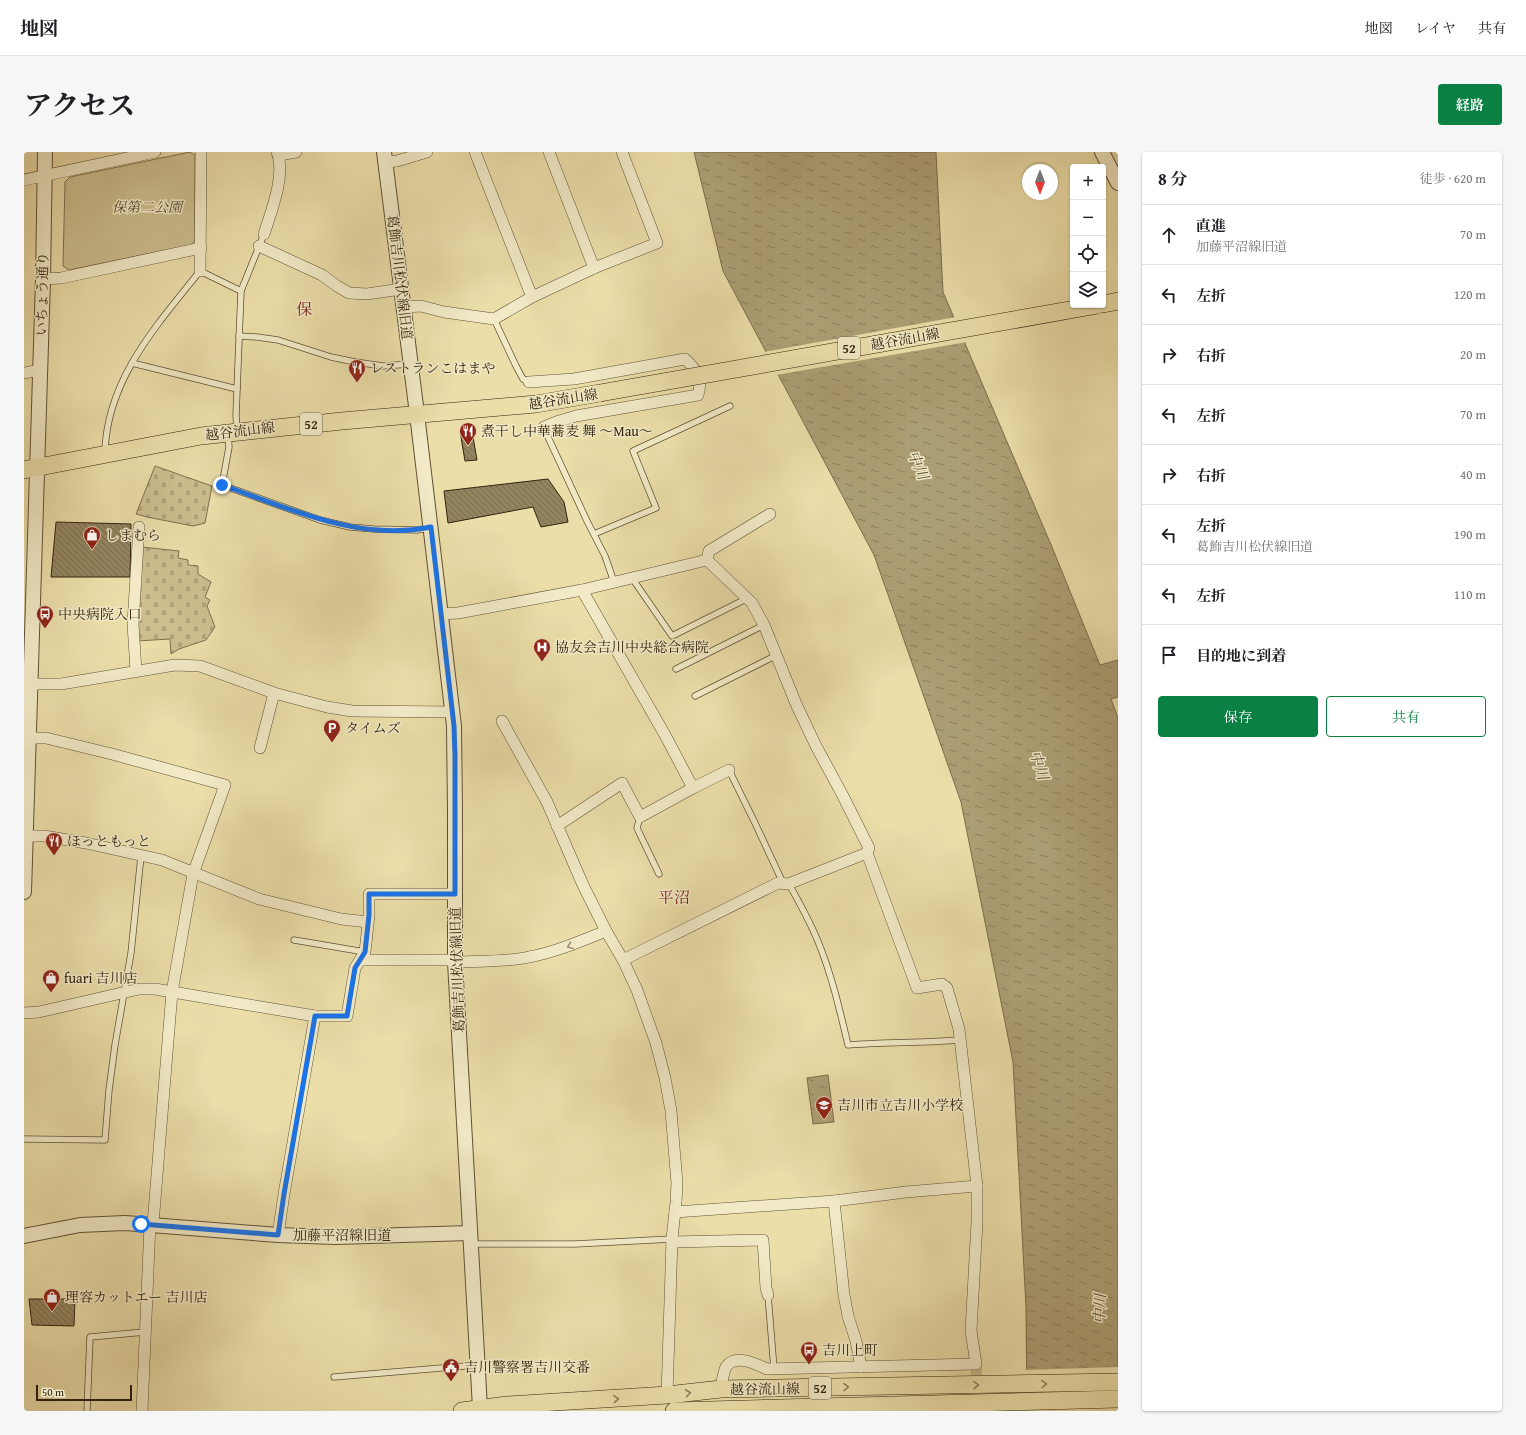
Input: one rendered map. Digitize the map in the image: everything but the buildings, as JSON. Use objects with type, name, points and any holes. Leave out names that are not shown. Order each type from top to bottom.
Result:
[{"type":"main road","points":[[1106,304],[1118,302]]},
{"type":"main road","name":"越谷流山線","points":[[30,469],[201,436],[232,432],[536,404],[1081,308]]},
{"type":"main road","name":"越谷流山線","points":[[674,1411],[1005,1393],[1118,1382]]},
{"type":"main road","name":"越谷流山線","points":[[462,1411],[507,1405],[667,1395],[721,1389],[1005,1393]]},
{"type":"main road","name":"52","points":[[1005,1393],[1118,1399]]},
{"type":"street","name":"いちょう通り","points":[[24,892],[30,684],[28,616],[30,469],[40,370],[45,152]]},
{"type":"street","points":[[24,180],[153,152]]},
{"type":"street","points":[[200,271],[201,152]]},
{"type":"street","points":[[264,234],[276,195],[280,167],[278,154],[296,152]]},
{"type":"street","points":[[385,157],[397,161],[427,152]]},
{"type":"street","points":[[475,152],[532,297]]},
{"type":"street","points":[[549,152],[594,268]]},
{"type":"street","points":[[404,307],[421,306],[444,312],[494,319],[532,297],[594,268],[657,243],[622,152]]},
{"type":"street","name":"葛飾吉川松伏線旧道","points":[[385,157],[431,527],[452,712],[455,756],[455,961],[480,1409]]},
{"type":"street","points":[[1109,159],[1118,183]]},
{"type":"street","points":[[259,246],[322,275],[349,293],[367,294],[401,289]]},
{"type":"street","points":[[43,279],[60,278],[201,248]]},
{"type":"street","points":[[529,382],[574,379],[685,359],[694,367],[701,385],[698,395],[576,416],[544,427]]},
{"type":"street","points":[[24,373],[40,370]]},
{"type":"street","points":[[707,560],[709,551],[770,514]]},
{"type":"street","points":[[136,671],[133,624],[139,528]]},
{"type":"street","points":[[441,614],[489,608],[582,590],[707,560]]},
{"type":"street","points":[[707,560],[752,604],[764,625],[797,706],[844,796],[869,848],[867,853],[917,988],[942,984],[947,988],[959,1029],[977,1186],[977,1222],[971,1331],[976,1364],[767,1369],[749,1361],[740,1360],[732,1362],[726,1367],[721,1389]]},
{"type":"street","points":[[582,590],[693,788]]},
{"type":"street","points":[[30,684],[61,684],[175,665],[200,666],[274,693],[327,707],[352,711],[452,712]]},
{"type":"street","points":[[260,748],[274,693]]},
{"type":"street","points":[[502,720],[547,802],[583,885],[606,931],[623,960],[645,1010],[656,1043],[665,1078],[674,1135],[677,1183],[672,1241],[667,1395]]},
{"type":"street","points":[[29,738],[46,738],[112,754],[225,785],[193,874],[172,992],[152,1224],[145,1332],[142,1411]]},
{"type":"street","points":[[557,826],[622,783],[640,817],[728,770]]},
{"type":"street","points":[[26,836],[44,836],[162,860],[193,874],[259,899],[341,919],[368,922]]},
{"type":"street","points":[[623,960],[778,883],[786,884],[867,853]]},
{"type":"street","points":[[24,1013],[39,1012],[139,989],[155,989],[315,1016],[347,1016],[355,968],[363,956],[368,922],[369,894],[455,894]]},
{"type":"street","points":[[363,956],[455,961],[527,958],[561,949],[606,931]]},
{"type":"street","points":[[278,1235],[315,1016]]},
{"type":"street","points":[[675,1212],[834,1201],[906,1192],[977,1186]]},
{"type":"street","points":[[834,1201],[844,1295],[861,1367]]},
{"type":"street","name":"加藤平沼線旧道","points":[[24,1236],[96,1224],[125,1223],[278,1235],[470,1238]]},
{"type":"street","points":[[672,1241],[763,1240],[766,1288],[768,1296]]},
{"type":"lane","points":[[264,234],[241,292],[236,415],[222,485],[320,520],[350,527],[417,530],[431,527]]},
{"type":"lane","points":[[105,454],[111,409],[132,363],[147,338],[200,271],[241,292]]},
{"type":"lane","points":[[494,319],[523,379],[529,382]]},
{"type":"lane","points":[[239,336],[278,340],[301,348],[355,362],[383,366],[411,364]]},
{"type":"lane","points":[[132,363],[238,389]]},
{"type":"lane","points":[[594,534],[656,508],[633,451],[730,406]]},
{"type":"lane","points":[[544,427],[605,556],[614,582]]},
{"type":"lane","points":[[632,578],[672,636],[746,599]]},
{"type":"lane","points":[[676,669],[764,625]]},
{"type":"lane","points":[[695,696],[777,655]]},
{"type":"lane","points":[[728,770],[786,884],[809,921],[819,945],[840,1012],[848,1045],[875,1043],[921,1043],[960,1040]]},
{"type":"lane","points":[[640,817],[637,828],[659,874]]},
{"type":"lane","points":[[24,1139],[105,1140],[110,1083],[131,953],[141,856]]},
{"type":"lane","points":[[294,940],[363,956]]},
{"type":"lane","points":[[470,1238],[575,1244],[672,1241]]},
{"type":"lane","points":[[768,1296],[774,1369]]},
{"type":"lane","points":[[87,1411],[90,1337],[145,1332]]},
{"type":"lane","points":[[334,1377],[477,1365]]},
{"type":"green space","name":"保第二公園","points":[[190,152],[195,155],[195,240],[191,245],[69,270],[63,266],[65,182],[70,177]]},
{"type":"green space","points":[[155,466],[212,486],[205,523],[193,526],[136,514]]},
{"type":"green space","points":[[142,547],[179,551],[178,558],[188,560],[188,565],[198,566],[198,574],[211,582],[205,597],[210,600],[207,606],[215,627],[206,640],[179,649],[171,654],[170,639],[137,641]]},
{"type":"water","name":"中川","points":[[694,152],[936,152],[943,292],[1052,547],[1100,665],[1118,660],[1118,697],[1111,699],[1118,718],[1118,1411],[1027,1411],[1026,1307],[1013,1062],[961,802],[874,555],[723,271]]},
{"type":"water","points":[[828,1075],[834,1122],[813,1124],[807,1078]]},
{"type":"pier","points":[[956,317],[967,342],[776,375],[764,352]]},
{"type":"pier","points":[[1118,1367],[1118,1411],[1025,1411],[1024,1370]]},
{"type":"tunnel","points":[[976,1364],[977,1390]]},
{"type":"place","name":"レストランこはまや","points":[[357,383]]},
{"type":"place","name":"煮干し中華蕎麦 舞 〜Mau〜","points":[[468,446]]},
{"type":"place","name":"しまむら","points":[[92,550]]},
{"type":"place","name":"中央病院入口","points":[[45,629]]},
{"type":"place","name":"協友会吉川中央総合病院","points":[[542,662]]},
{"type":"place","name":"タイムズ","points":[[332,743]]},
{"type":"place","name":"ほっともっと","points":[[54,856]]},
{"type":"place","name":"fuari 吉川店","points":[[51,993]]},
{"type":"place","name":"吉川市立吉川小学校","points":[[824,1120]]},
{"type":"place","name":"理容カットエー 吉川店","points":[[52,1312]]},
{"type":"place","name":"吉川上町","points":[[809,1365]]},
{"type":"place","name":"吉川警察署吉川交番","points":[[451,1382]]},
{"type":"district","name":"保","points":[[304,309]]},
{"type":"district","name":"平沼","points":[[674,897]]},
{"type":"route","points":[[141,1224],[278,1235],[315,1016],[347,1016],[355,968],[365,952],[369,915],[369,894],[455,894],[454,726],[431,527],[417,530],[350,527],[320,520],[222,485]]}]
